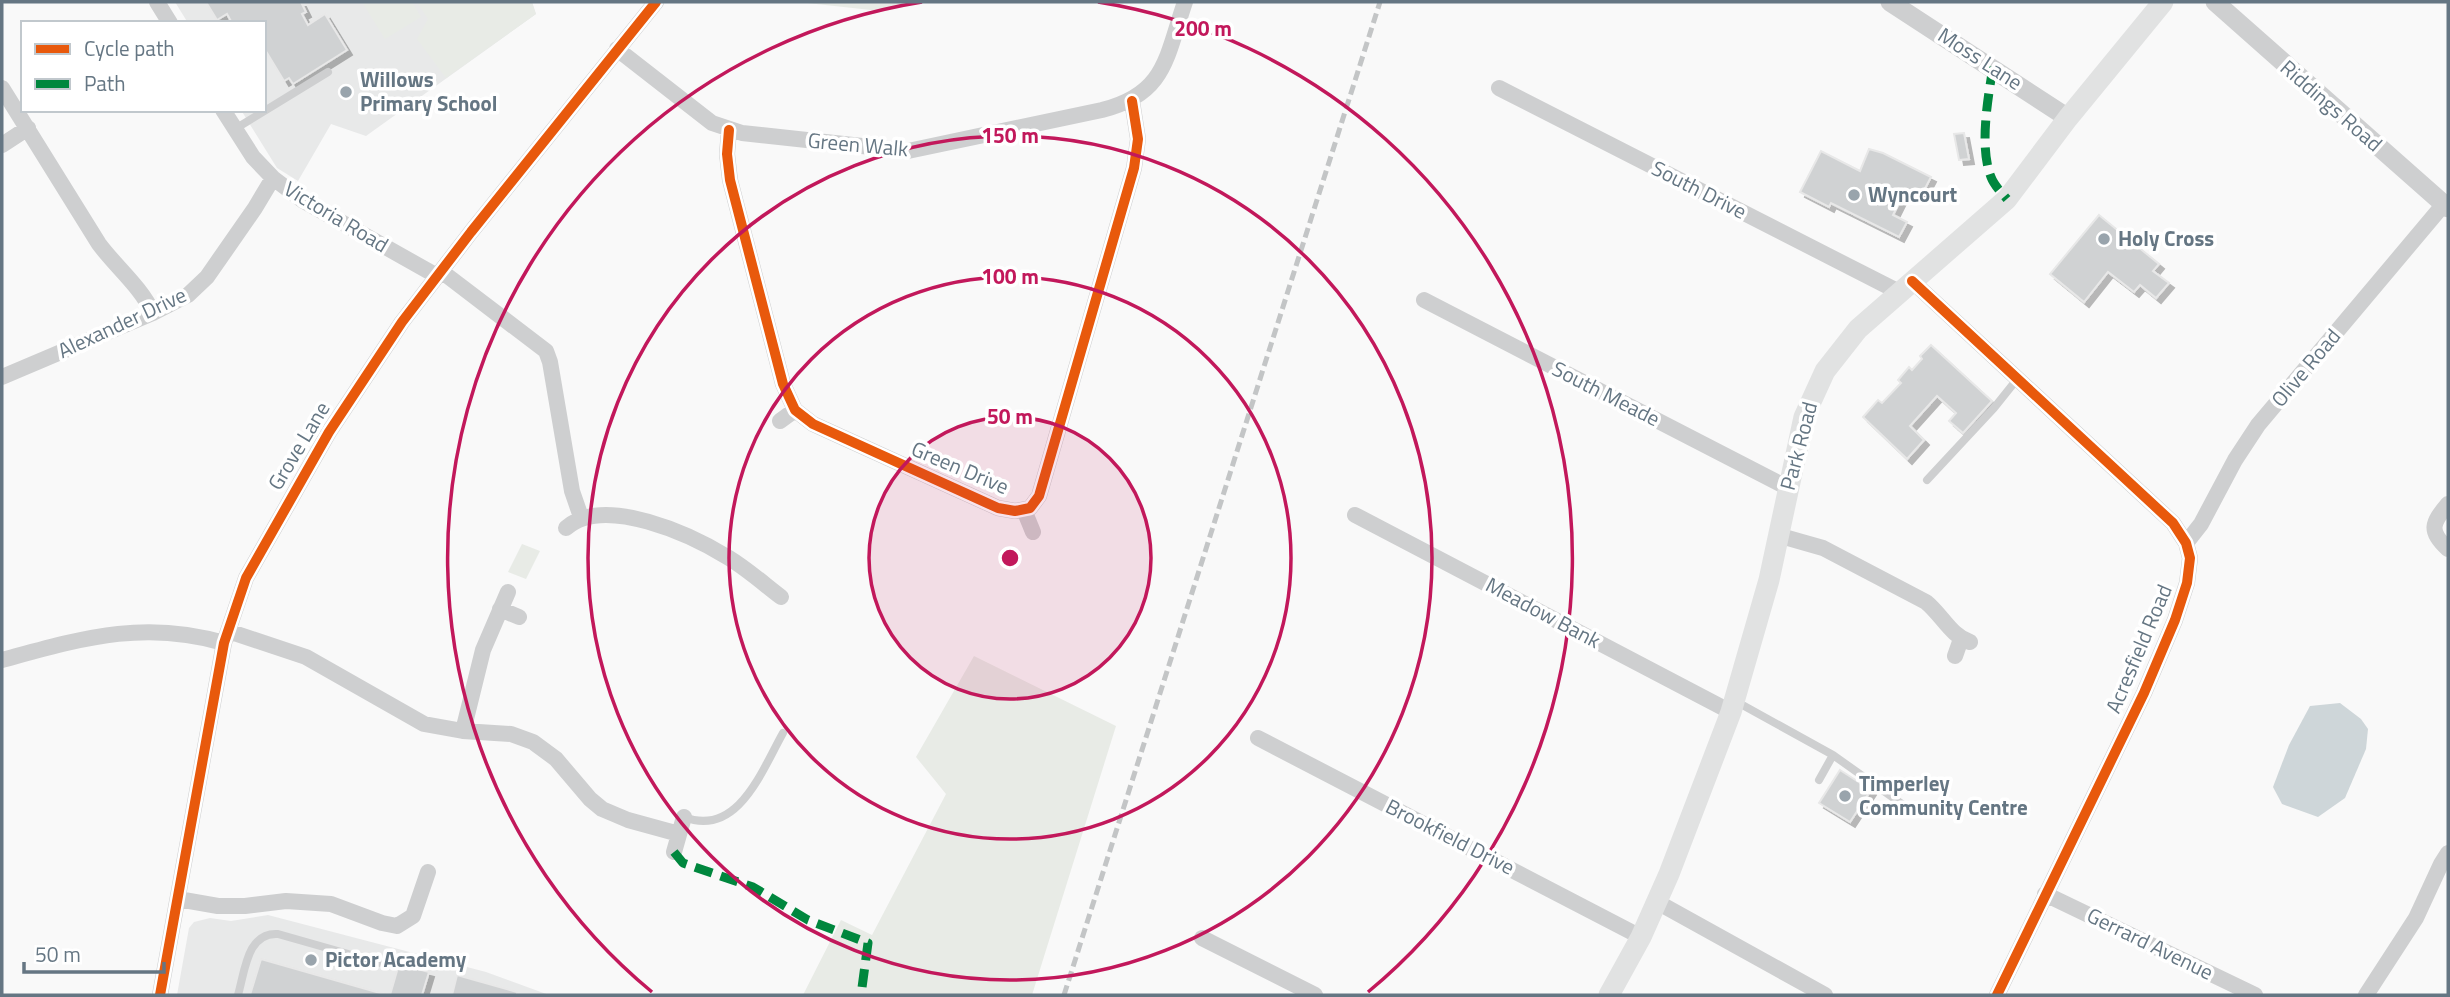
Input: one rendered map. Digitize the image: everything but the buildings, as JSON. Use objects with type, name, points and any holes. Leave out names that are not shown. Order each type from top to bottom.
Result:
[{"type":"main road","name":"Park Road","points":[[1609,995],[1657,902],[1695,812],[1732,706],[1762,605],[1804,418],[1825,371],[1858,329],[1976,229],[2007,199],[2068,118],[2163,2]]},
{"type":"street","points":[[157,2],[169,21]]},
{"type":"street","name":"Grove Lane","points":[[160,995],[226,637],[246,578],[289,500],[372,365],[439,274],[656,2]]},
{"type":"street","name":"Green Walk","points":[[617,49],[712,123],[729,130],[908,151],[1102,110],[1132,101],[1151,86],[1160,73],[1185,2]]},
{"type":"street","name":"Moss Lane","points":[[1890,2],[2068,118]]},
{"type":"street","name":"Riddings Road","points":[[2215,2],[2446,206]]},
{"type":"street","points":[[2,88],[99,244],[114,264],[142,292],[153,313]]},
{"type":"street","name":"South Drive","points":[[1499,88],[1906,286]]},
{"type":"street","name":"Green Drive","points":[[795,410],[803,419],[813,424],[998,508],[1030,508],[1039,496],[1134,168],[1138,139],[1132,101]]},
{"type":"street","name":"Victoria Road","points":[[224,112],[253,157],[272,178],[302,200],[439,274],[546,351],[573,499],[581,517]]},
{"type":"street","points":[[2,145],[28,128]]},
{"type":"street","points":[[729,130],[727,154],[730,180],[783,384],[795,410],[780,421]]},
{"type":"street","name":"Alexander Drive","points":[[2,377],[153,313],[188,295],[207,277],[255,208],[272,178]]},
{"type":"street","name":"Olive Road","points":[[2186,543],[2201,524],[2235,460],[2258,425],[2446,206]]},
{"type":"street","points":[[1906,286],[2018,378],[2173,523],[2186,543]]},
{"type":"street","name":"South Meade","points":[[1424,300],[1788,488]]},
{"type":"street","points":[[2448,504],[2436,520],[2434,529],[2437,538],[2448,549]]},
{"type":"street","name":"Green Drive","points":[[1024,510],[1033,532]]},
{"type":"street","points":[[566,528],[581,517],[597,514],[652,524],[732,559],[781,597]]},
{"type":"street","name":"Meadow Bank","points":[[1355,515],[1732,706]]},
{"type":"street","points":[[1777,535],[1807,542],[1841,556],[1926,602],[1939,613],[1953,632],[1965,640],[1955,656]]},
{"type":"street","name":"Acresfield Road","points":[[1997,995],[2144,693],[2175,620],[2189,574],[2190,558],[2186,543]]},
{"type":"street","points":[[463,731],[483,650],[508,592]]},
{"type":"street","points":[[500,609],[519,617]]},
{"type":"street","points":[[2,660],[95,635],[136,631],[226,637],[306,657],[413,720],[463,731],[511,734],[533,742],[556,759],[602,809],[628,820],[679,834]]},
{"type":"street","name":"Brookfield Drive","points":[[1258,738],[1641,937]]},
{"type":"street","points":[[674,852],[684,817]]},
{"type":"street","points":[[2366,995],[2416,918],[2448,853]]},
{"type":"street","points":[[178,899],[218,906],[286,901],[331,904],[397,926],[412,916],[416,888],[428,872]]},
{"type":"street","name":"Gerrard Avenue","points":[[2045,894],[2255,995]]},
{"type":"street","points":[[1657,902],[1825,995]]},
{"type":"street","points":[[1202,938],[1315,995]]},
{"type":"lane","points":[[266,110],[328,72]]},
{"type":"lane","points":[[235,129],[263,112]]},
{"type":"lane","points":[[1927,480],[2018,378]]},
{"type":"lane","points":[[1732,706],[1833,755],[1909,809]]},
{"type":"lane","points":[[684,817],[696,822],[712,821],[741,805],[783,733]]},
{"type":"lane","points":[[1819,780],[1833,755]]},
{"type":"lane","points":[[238,995],[253,944],[268,933],[387,965]]},
{"type":"shaded area","name":"Willows Primary School","points":[[175,2],[532,2],[536,14],[366,136],[331,124],[298,181],[277,168],[242,112],[266,112],[266,21],[187,21]]},
{"type":"shaded area","points":[[362,2],[412,2],[421,17],[385,39]]},
{"type":"shaded area","points":[[417,2],[532,2],[536,14],[446,78],[417,39],[428,19]]},
{"type":"shaded area","points":[[798,2],[925,2],[880,11]]},
{"type":"shaded area","points":[[522,544],[540,551],[526,579],[508,572]]},
{"type":"shaded area","points":[[974,656],[1116,726],[1032,995],[803,995],[841,920],[872,935],[946,794],[916,757]]},
{"type":"shaded area","points":[[2340,703],[2361,719],[2368,729],[2366,749],[2345,798],[2318,817],[2282,804],[2273,787],[2289,745],[2310,706]]},
{"type":"shaded area","name":"Pictor Academy","points":[[268,915],[486,972],[549,995],[177,995],[189,928],[194,922],[210,918],[231,921]]},
{"type":"railway","points":[[1064,995],[1380,2]]},
{"type":"marked path","points":[[1993,67],[1985,137],[1987,165],[1992,180],[2007,199]]},
{"type":"marked path","points":[[674,852],[683,863],[753,887],[808,920],[868,943],[861,995]]},
{"type":"cycle path","points":[[160,995],[224,643],[246,578],[329,432],[402,322],[656,2]]},
{"type":"cycle path","points":[[729,130],[727,154],[730,180],[783,384],[795,410],[813,424],[998,508],[1015,511],[1030,508],[1039,496],[1134,168],[1138,139],[1132,101]]},
{"type":"cycle path","points":[[1912,281],[2173,523],[2186,543],[2190,558],[2187,583],[2175,620],[2144,693],[1997,995]]},
{"type":"place","name":"Willows Primary School","points":[[346,92]]},
{"type":"place","name":"Wyncourt","points":[[1854,195]]},
{"type":"place","name":"Holy Cross","points":[[2104,239]]},
{"type":"place","name":"Timperley Community Centre","points":[[1845,796]]},
{"type":"place","name":"Pictor Academy","points":[[311,960]]}]
